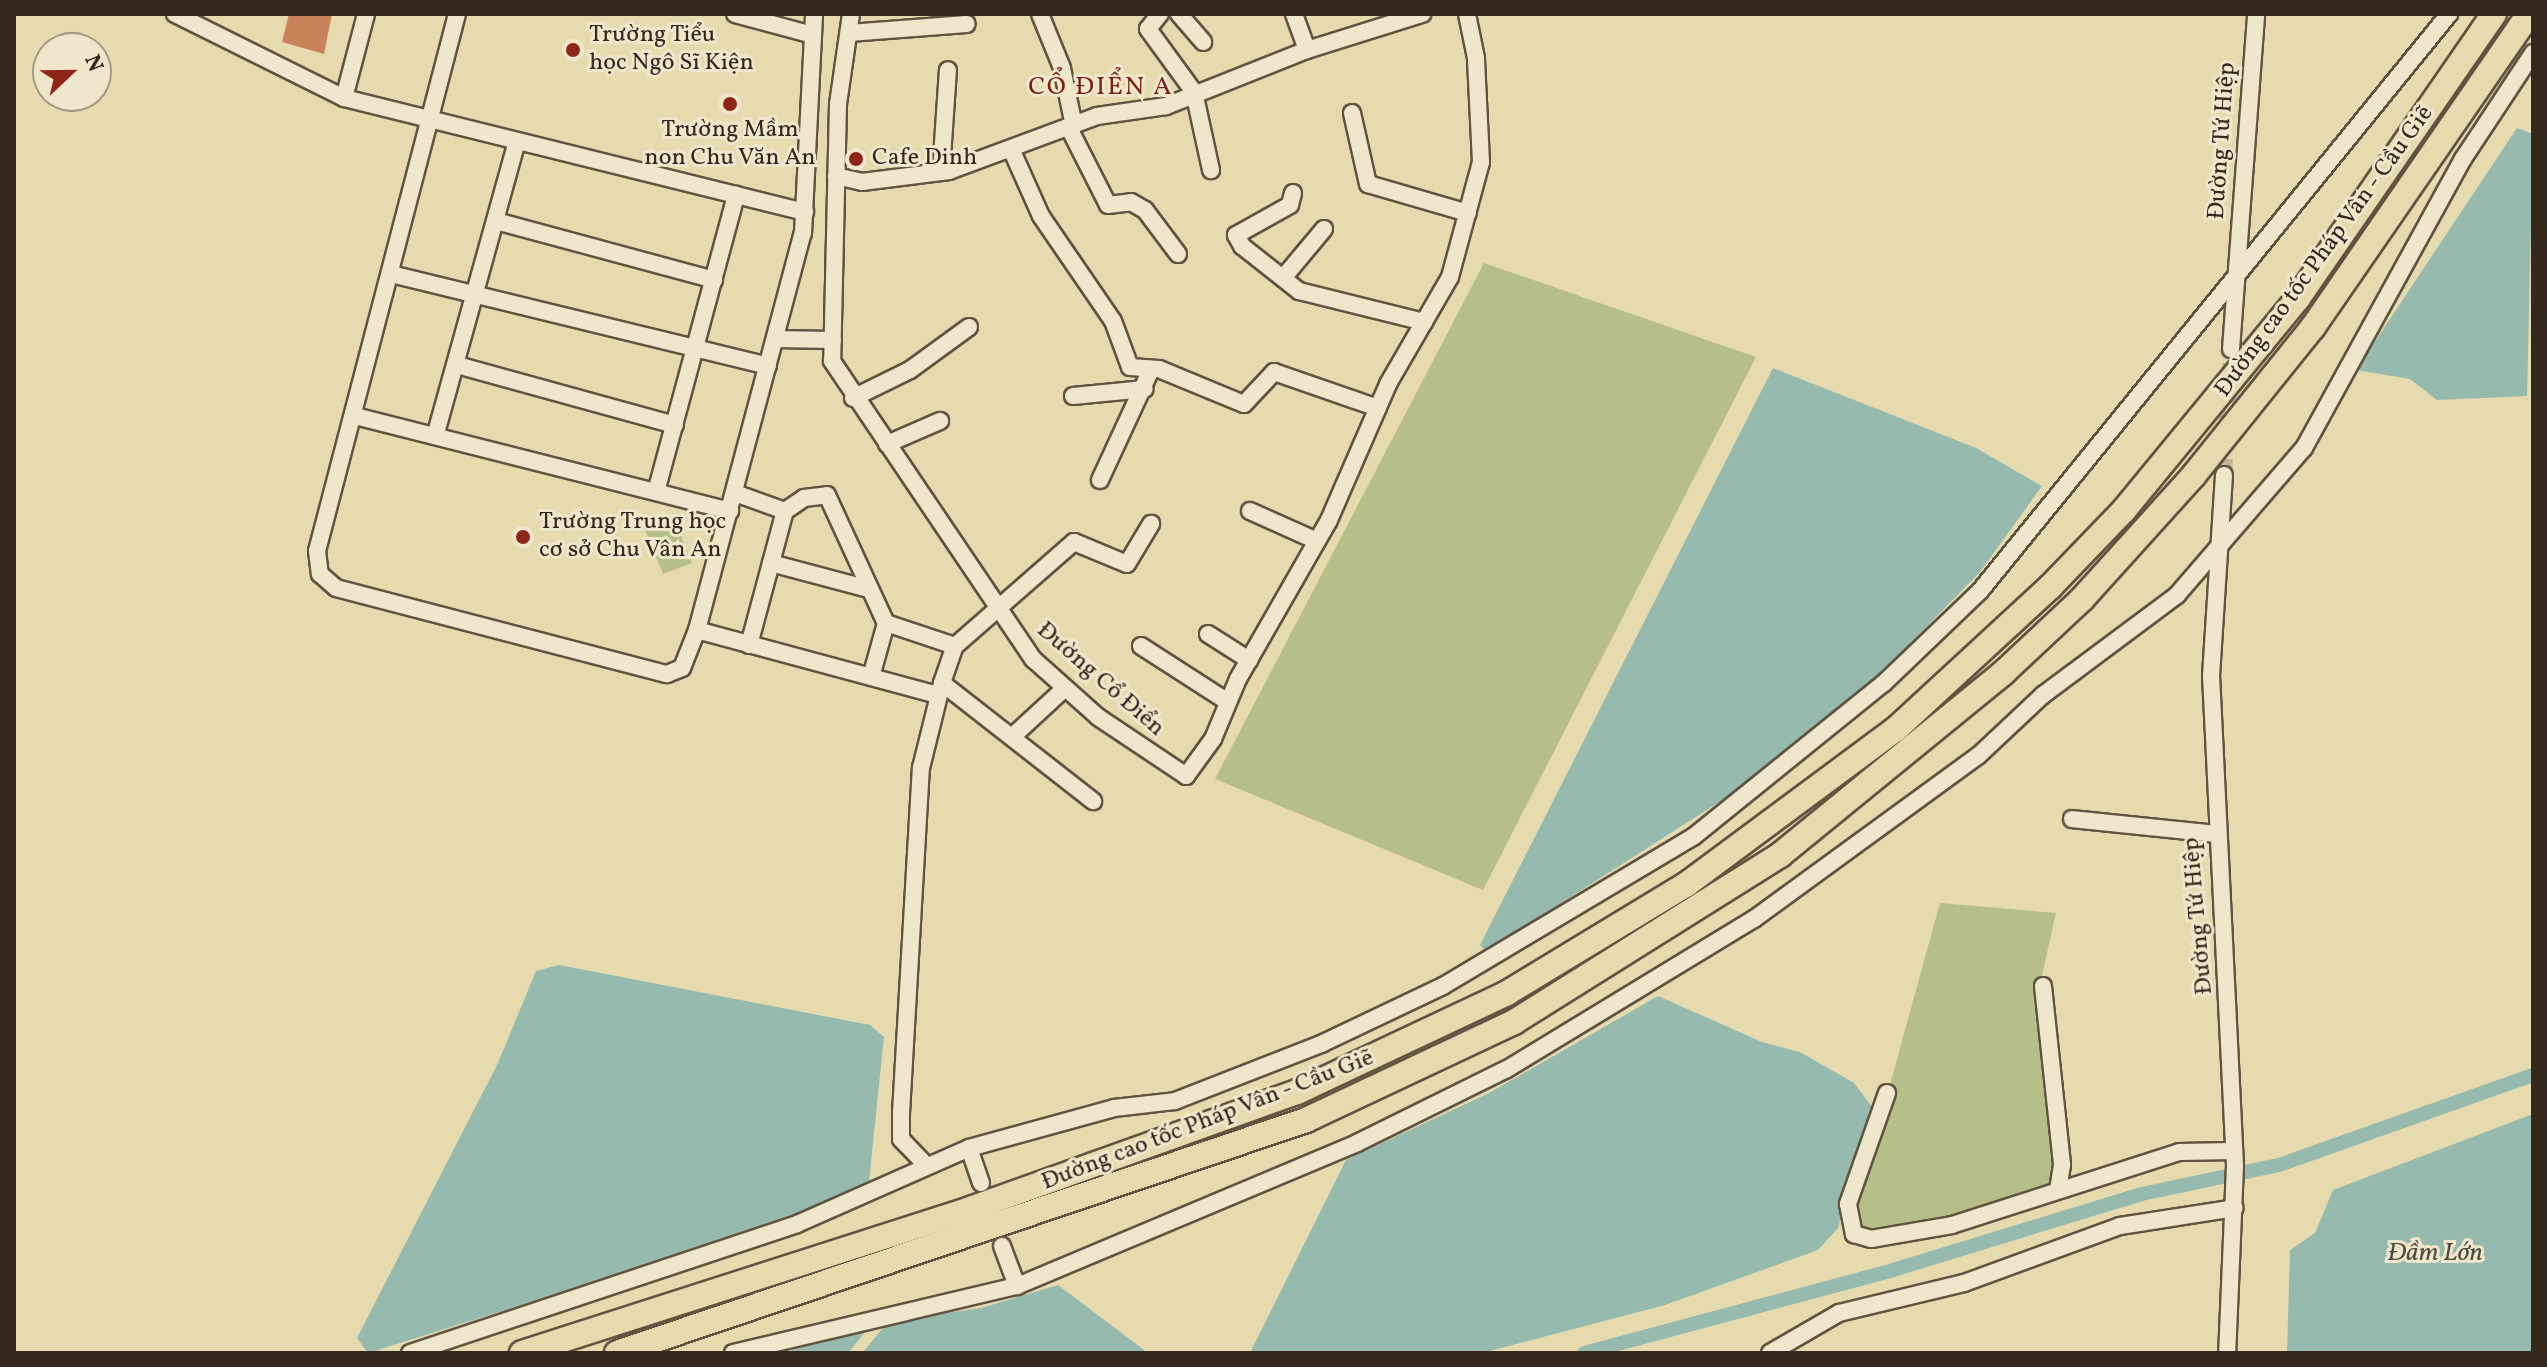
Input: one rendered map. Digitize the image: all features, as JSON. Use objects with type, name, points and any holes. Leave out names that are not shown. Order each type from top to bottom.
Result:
[{"type":"highway","name":"Đường cao tốc Pháp Vân - Cầu Giẽ","points":[[522,1353],[970,1209],[1297,1092],[1507,993],[1687,884],[1896,729],[2050,587],[2124,510],[2298,298],[2494,14]]},
{"type":"highway","name":"Đường cao tốc Pháp Vân - Cầu Giẽ","points":[[617,1353],[1306,1120],[1514,1022],[1780,855],[2003,673],[2082,599],[2194,475],[2313,327],[2529,14]]},
{"type":"street","points":[[175,14],[344,98],[805,212]]},
{"type":"street","points":[[344,98],[366,14]]},
{"type":"street","points":[[457,14],[355,416],[317,551],[320,574],[336,588],[667,674],[682,668],[697,630],[775,339],[805,212],[814,14]]},
{"type":"street","points":[[739,14],[813,35]]},
{"type":"street","name":"Đường Cổ Điển","points":[[851,14],[836,176],[832,361],[853,398],[887,444],[997,614],[1065,688],[1160,764],[1186,776],[1317,541],[1378,408],[1450,277],[1481,162],[1476,58],[1467,14]]},
{"type":"street","points":[[1040,14],[1062,68],[1072,127],[1108,205],[1131,202],[1145,210],[1178,254]]},
{"type":"street","points":[[1160,14],[1148,29],[1194,92],[1211,170]]},
{"type":"street","points":[[1179,14],[1203,42]]},
{"type":"street","points":[[1294,14],[1307,50]]},
{"type":"street","points":[[836,176],[862,182],[941,172],[1012,151],[1072,127],[1166,106],[1194,92],[1381,20],[1422,14]]},
{"type":"street","name":"Đường Tứ Hiệp","points":[[2231,349],[2256,14]]},
{"type":"street","points":[[410,1353],[797,1224],[969,1148],[1114,1108],[1175,1101],[1321,1044],[1443,986],[1693,837],[1884,683],[1980,591],[2449,14]]},
{"type":"street","points":[[849,33],[967,24]]},
{"type":"street","points":[[733,1353],[1017,1286],[1424,1112],[1718,943],[1979,755],[2043,695],[2177,595],[2304,448],[2463,159],[2533,53]]},
{"type":"street","points":[[941,172],[948,70]]},
{"type":"street","points":[[1352,113],[1368,184],[1468,213]]},
{"type":"street","points":[[436,433],[517,141]]},
{"type":"street","points":[[1012,151],[1041,216],[1113,321],[1130,367],[1150,372],[1159,369],[1244,404],[1274,372],[1378,408]]},
{"type":"street","points":[[1293,193],[1290,205],[1236,235],[1299,291],[1424,322]]},
{"type":"street","points":[[656,492],[736,195]]},
{"type":"street","points":[[496,221],[714,280]]},
{"type":"street","points":[[1283,278],[1324,229]]},
{"type":"street","points":[[391,274],[768,366]]},
{"type":"street","points":[[853,398],[910,370],[969,327]]},
{"type":"street","points":[[775,339],[833,340]]},
{"type":"street","points":[[457,365],[675,425]]},
{"type":"street","points":[[1100,480],[1145,389],[1150,372]]},
{"type":"street","points":[[1073,396],[1145,389]]},
{"type":"street","points":[[355,416],[436,433],[730,511]]},
{"type":"street","points":[[887,444],[940,421]]},
{"type":"street","name":"Đường Tứ Hiệp","points":[[2224,475],[2211,675],[2216,834],[2230,991],[2234,1159],[2235,1203],[2225,1300],[2227,1353]]},
{"type":"street","points":[[735,493],[785,511]]},
{"type":"street","points":[[749,645],[785,511],[804,498],[832,499],[886,623],[871,677]]},
{"type":"street","points":[[1250,511],[1317,541]]},
{"type":"street","points":[[926,1165],[901,1139],[913,847],[921,768],[940,689],[955,646],[997,614],[1074,542],[1127,564],[1151,524]]},
{"type":"street","points":[[771,563],[869,589]]},
{"type":"street","points":[[886,623],[955,646]]},
{"type":"street","points":[[697,630],[871,677],[940,689],[1013,736],[1093,801]]},
{"type":"street","points":[[1208,634],[1249,660]]},
{"type":"street","points":[[1141,646],[1228,702]]},
{"type":"street","points":[[1013,736],[1065,688]]},
{"type":"street","points":[[2072,819],[2216,834]]},
{"type":"street","points":[[2043,986],[2062,1165],[2058,1190]]},
{"type":"street","points":[[1887,1093],[1848,1204],[1854,1234],[1871,1239],[1921,1234],[2179,1152],[2234,1159]]},
{"type":"street","points":[[969,1148],[981,1183]]},
{"type":"street","points":[[1770,1353],[1839,1313],[1964,1283],[2120,1226],[2235,1203]]},
{"type":"street","points":[[1002,1246],[1017,1286]]},
{"type":"green space","points":[[1484,263],[1756,357],[1483,890],[1215,779]]},
{"type":"green space","points":[[673,516],[692,563],[663,574],[644,527]]},
{"type":"green space","points":[[1940,903],[2056,913],[2036,1002],[2055,1160],[2051,1189],[1882,1235],[1858,1230],[1856,1208]]},
{"type":"water","points":[[2517,128],[2533,134],[2527,396],[2437,400],[2410,379],[2356,370]]},
{"type":"water","points":[[1773,368],[1976,448],[2042,486],[1980,572],[1875,679],[1763,774],[1486,951],[1480,945]]},
{"type":"water","points":[[559,965],[870,1025],[884,1037],[869,1181],[787,1222],[368,1353],[357,1338],[498,1063],[536,971]]},
{"type":"water","points":[[1658,996],[1762,1042],[1800,1052],[1854,1083],[1873,1108],[1838,1228],[1818,1250],[1665,1305],[1482,1353],[1250,1353],[1346,1160],[1489,1093]]},
{"type":"water","name":"Đầm Lớn","points":[[2533,1114],[2533,1353],[2287,1353],[2290,1250],[2315,1233],[2333,1190]]},
{"type":"water","points":[[1058,1285],[1148,1353],[862,1353],[889,1321],[981,1308]]},
{"type":"water","points":[[870,1326],[848,1353],[784,1353]]},
{"type":"building","points":[[289,14],[332,14],[324,54],[282,42]]},
{"type":"waterway","points":[[1584,1353],[1893,1270],[2142,1194],[2279,1165],[2533,1075]]},
{"type":"tunnel","points":[[2224,475],[2231,349]]},
{"type":"place","name":"Trường Tiểu học Ngô Sĩ Kiện","points":[[573,50]]},
{"type":"place","name":"Trường Mầm non Chu Văn An","points":[[730,104]]},
{"type":"place","name":"Cafe Dinh","points":[[856,159]]},
{"type":"place","name":"Trường Trung học cơ sở Chu Vân An","points":[[523,537]]},
{"type":"district","name":"CỔ ĐIỂN A","points":[[1101,88]]}]
